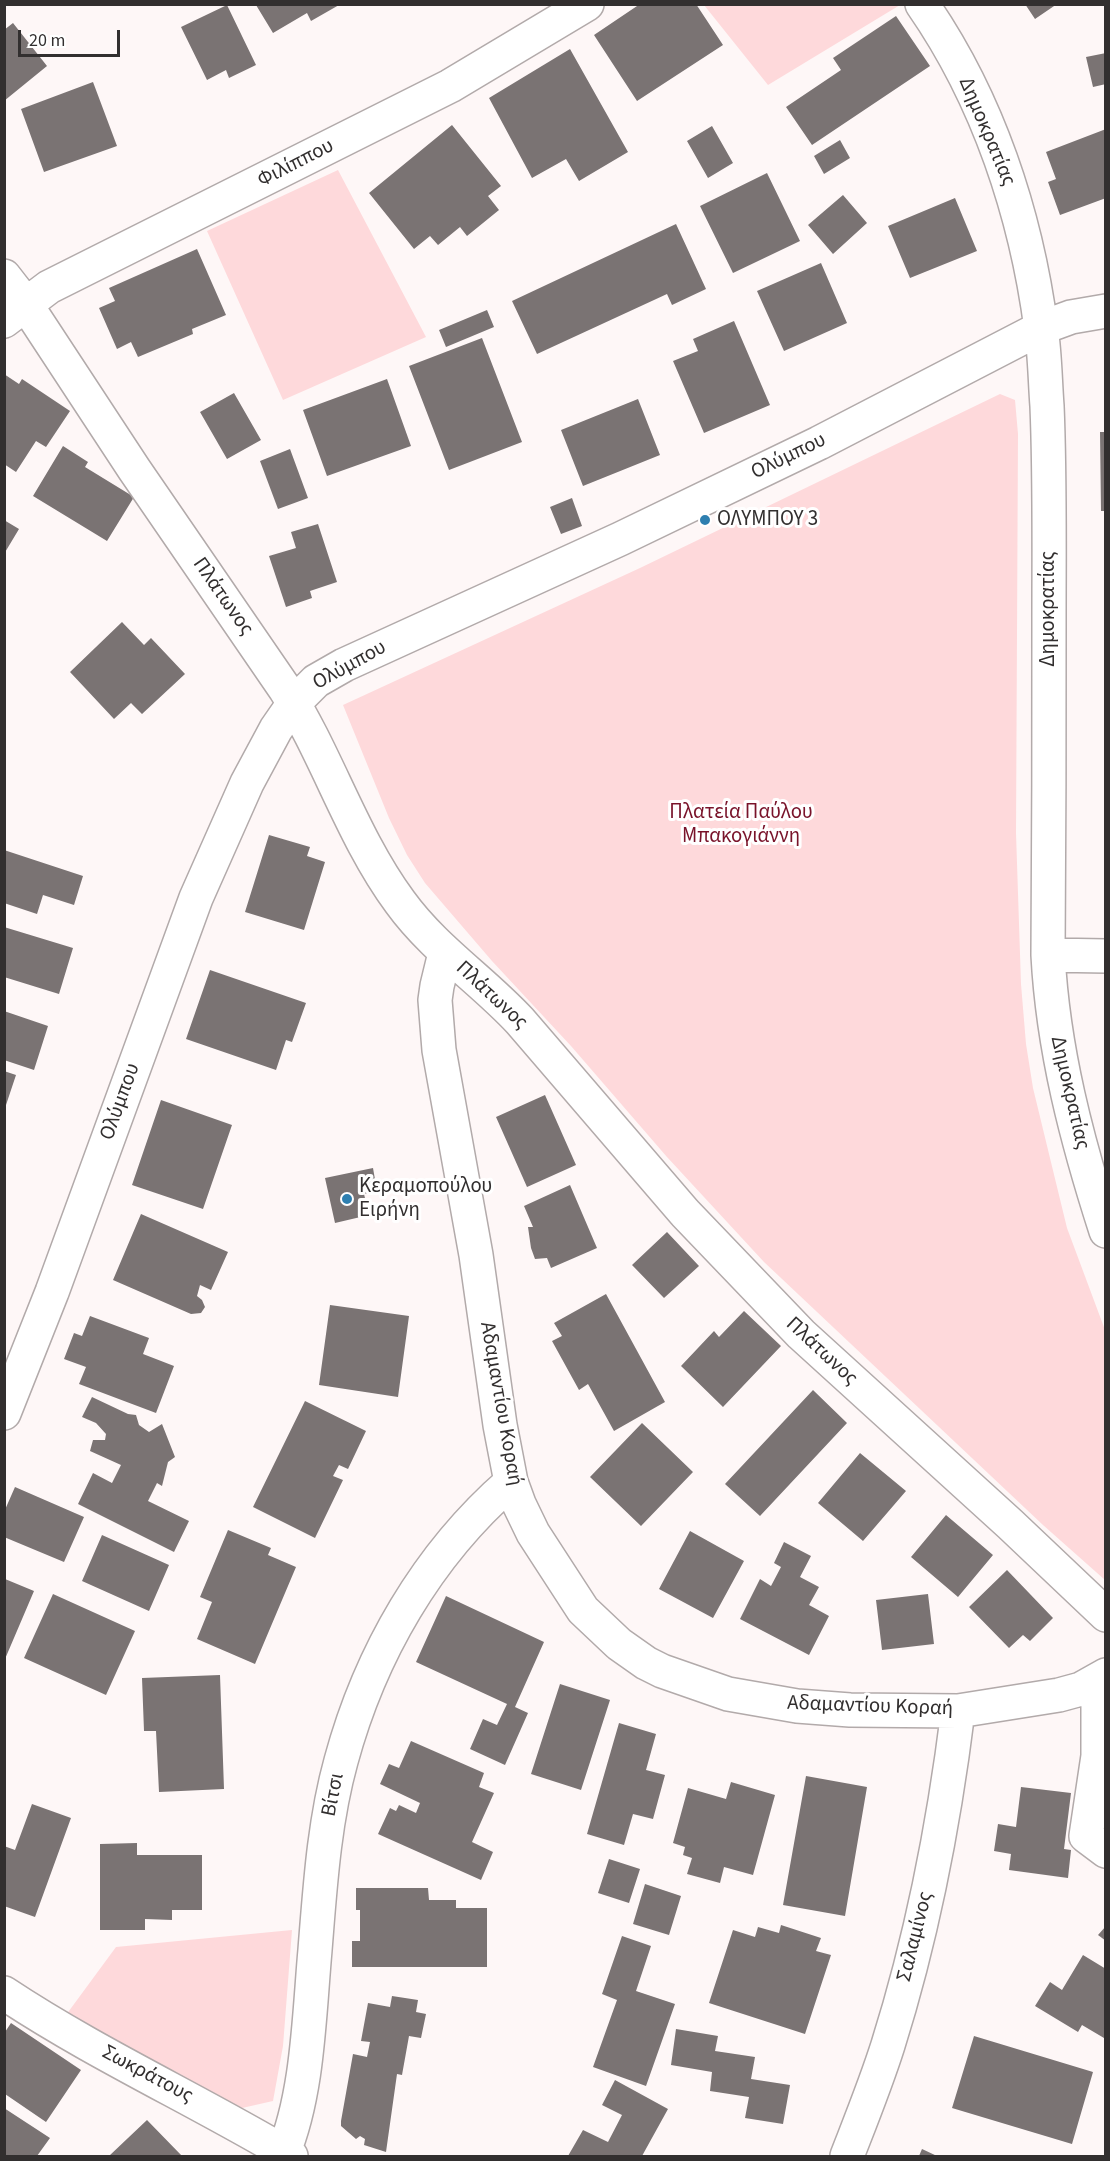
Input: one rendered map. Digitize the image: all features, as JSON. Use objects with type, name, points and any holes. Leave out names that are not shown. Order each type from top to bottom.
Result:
[{"type":"street","name":"Φιλίππου","points":[[15,312],[49,287],[450,86],[587,4]]},
{"type":"street","name":"Δημοκρατίας","points":[[922,4],[961,70],[997,149],[1022,225],[1041,328],[1045,362],[1049,489],[1048,955],[1053,1016],[1061,1067],[1106,1231]]},
{"type":"street","name":"Πλάτωνος","points":[[4,276],[15,312],[134,469],[294,703],[336,790],[377,867],[400,903],[445,953],[511,1011],[685,1214],[793,1327],[1010,1524],[1106,1615]]},
{"type":"street","name":"Ολύμπου","points":[[4,1413],[52,1292],[196,898],[247,783],[276,729],[294,703],[316,681],[344,665],[620,539],[819,443],[1041,328],[1071,317],[1106,311]]},
{"type":"street","name":"Αδαμαντίου Κοραή","points":[[445,953],[435,1000],[439,1050],[476,1255],[500,1425],[511,1482],[533,1533],[583,1610],[619,1644],[654,1667],[728,1694],[787,1705],[850,1710],[958,1711],[1059,1695],[1075,1691],[1102,1678]]},
{"type":"street","points":[[1048,955],[1106,956]]},
{"type":"street","name":"Βίτσι","points":[[285,2155],[297,2104],[305,2054],[319,1899],[331,1808],[340,1761],[385,1645],[423,1578],[474,1516],[511,1482]]},
{"type":"street","points":[[1102,1678],[1098,1756],[1086,1836],[1106,1851]]},
{"type":"street","name":"Σαλαμίνος","points":[[847,2157],[887,2047],[906,1979],[936,1850],[958,1711]]},
{"type":"street","name":"Σωκράτους","points":[[4,1993],[117,2060],[211,2109],[285,2155]]},
{"type":"green space","points":[[704,5],[900,5],[768,85]]},
{"type":"green space","points":[[338,170],[426,337],[283,400],[207,231]]},
{"type":"green space","name":"Πλατεία Παύλου Μπακογιάννη","points":[[1000,394],[1015,400],[1018,434],[1016,833],[1021,984],[1026,1044],[1033,1088],[1067,1228],[1105,1330],[1105,1580],[1043,1525],[764,1262],[492,961],[425,883],[407,855],[389,818],[343,705],[640,568]]},
{"type":"green space","points":[[292,1930],[283,2046],[273,2101],[242,2108],[66,2015],[116,1947]]},
{"type":"building","points":[[640,4],[696,4],[723,45],[637,101],[594,35]]},
{"type":"building","points":[[1025,4],[1057,4],[1035,19]]},
{"type":"building","points":[[227,5],[256,65],[229,78],[226,70],[207,80],[181,27]]},
{"type":"building","points":[[256,5],[339,5],[311,21],[307,13],[273,33]]},
{"type":"building","points":[[896,16],[930,66],[812,145],[786,107],[841,70],[833,58]]},
{"type":"building","points":[[13,23],[47,66],[4,101],[4,30]]},
{"type":"building","points":[[570,49],[628,152],[579,181],[566,159],[532,178],[489,98]]},
{"type":"building","points":[[1106,53],[1106,84],[1093,87],[1086,57]]},
{"type":"building","points":[[93,82],[117,146],[44,172],[21,109]]},
{"type":"building","points":[[452,125],[501,186],[488,196],[499,210],[467,236],[460,227],[438,245],[430,236],[414,249],[369,193]]},
{"type":"building","points":[[712,126],[733,163],[708,178],[687,141]]},
{"type":"building","points":[[1106,129],[1106,198],[1060,215],[1048,182],[1056,179],[1046,152]]},
{"type":"building","points":[[840,140],[850,158],[824,174],[814,156]]},
{"type":"building","points":[[767,173],[800,241],[733,273],[700,206]]},
{"type":"building","points":[[843,195],[867,223],[833,254],[808,225]]},
{"type":"building","points":[[955,198],[977,251],[910,278],[888,226]]},
{"type":"building","points":[[676,224],[706,289],[672,305],[667,294],[537,354],[512,301]]},
{"type":"building","points":[[197,249],[226,315],[192,329],[193,334],[138,357],[131,342],[117,349],[99,308],[115,301],[109,288]]},
{"type":"building","points":[[821,263],[847,323],[784,351],[757,291]]},
{"type":"building","points":[[487,310],[494,327],[446,347],[439,330]]},
{"type":"building","points":[[734,321],[770,405],[704,433],[673,361],[698,351],[693,339]]},
{"type":"building","points":[[482,338],[522,442],[449,470],[409,366]]},
{"type":"building","points":[[4,374],[19,384],[22,379],[70,411],[46,447],[36,441],[16,472],[4,464]]},
{"type":"building","points":[[387,379],[411,446],[327,476],[303,410]]},
{"type":"building","points":[[234,393],[261,440],[227,459],[200,412]]},
{"type":"building","points":[[638,399],[660,455],[583,486],[561,430]]},
{"type":"building","points":[[1100,432],[1106,432],[1106,511],[1101,511]]},
{"type":"building","points":[[63,446],[88,462],[85,467],[134,497],[107,541],[33,496]]},
{"type":"building","points":[[290,449],[308,498],[278,509],[260,461]]},
{"type":"building","points":[[572,498],[582,526],[561,534],[550,507]]},
{"type":"building","points":[[4,520],[19,529],[4,554]]},
{"type":"building","points":[[318,524],[337,582],[310,591],[312,598],[286,607],[269,556],[296,548],[291,532]]},
{"type":"building","points":[[122,622],[144,645],[151,638],[185,674],[142,714],[131,703],[114,719],[70,672]]},
{"type":"building","points":[[269,835],[310,847],[307,856],[325,862],[304,930],[245,912]]},
{"type":"building","points":[[4,850],[83,876],[74,905],[43,895],[37,914],[4,903]]},
{"type":"building","points":[[4,927],[73,948],[59,994],[4,977]]},
{"type":"building","points":[[210,970],[306,1003],[292,1042],[286,1040],[276,1070],[186,1039]]},
{"type":"building","points":[[4,1011],[48,1026],[34,1070],[4,1060]]},
{"type":"building","points":[[4,1071],[16,1075],[5,1108],[4,1108]]},
{"type":"building","points":[[545,1095],[576,1165],[527,1187],[496,1117]]},
{"type":"building","points":[[161,1100],[232,1125],[203,1209],[132,1185]]},
{"type":"building","name":"Κεραμοπούλου Ειρήνη","points":[[373,1168],[377,1191],[364,1194],[369,1215],[335,1223],[325,1178]]},
{"type":"building","points":[[570,1185],[597,1248],[551,1268],[547,1258],[535,1259],[528,1227],[533,1227],[524,1206]]},
{"type":"building","points":[[141,1214],[228,1252],[211,1290],[200,1285],[197,1296],[205,1307],[201,1313],[191,1314],[113,1280]]},
{"type":"building","points":[[667,1232],[699,1266],[664,1298],[632,1265]]},
{"type":"building","points":[[606,1294],[665,1402],[614,1431],[588,1384],[579,1390],[552,1341],[562,1336],[554,1323]]},
{"type":"building","points":[[330,1305],[409,1316],[398,1397],[319,1385]]},
{"type":"building","points":[[744,1311],[781,1346],[723,1407],[681,1366],[714,1331],[719,1337]]},
{"type":"building","points":[[90,1316],[149,1338],[143,1354],[174,1366],[156,1413],[79,1384],[86,1367],[64,1359],[74,1333],[82,1336]]},
{"type":"building","points":[[813,1390],[847,1423],[760,1516],[725,1484]]},
{"type":"building","points":[[92,1397],[128,1414],[136,1415],[139,1425],[149,1432],[162,1424],[175,1457],[168,1462],[162,1486],[157,1483],[148,1501],[189,1521],[174,1552],[78,1504],[93,1473],[112,1483],[121,1465],[90,1451],[93,1440],[105,1440],[106,1434],[96,1423],[82,1417]]},
{"type":"building","points":[[305,1401],[366,1431],[348,1469],[339,1465],[333,1476],[343,1480],[315,1538],[253,1507]]},
{"type":"building","points":[[642,1423],[693,1472],[641,1526],[590,1477]]},
{"type":"building","points":[[860,1453],[906,1491],[863,1541],[818,1503]]},
{"type":"building","points":[[15,1487],[84,1517],[64,1562],[4,1537],[4,1512]]},
{"type":"building","points":[[946,1515],[993,1555],[958,1597],[911,1557]]},
{"type":"building","points":[[228,1530],[271,1548],[268,1555],[296,1567],[255,1664],[197,1639],[212,1602],[200,1597]]},
{"type":"building","points":[[690,1531],[744,1561],[713,1618],[659,1589]]},
{"type":"building","points":[[102,1535],[169,1565],[149,1611],[82,1581]]},
{"type":"building","points":[[784,1542],[811,1556],[800,1577],[819,1587],[809,1605],[829,1616],[809,1655],[740,1619],[760,1579],[771,1586],[781,1567],[774,1563]]},
{"type":"building","points":[[1007,1570],[1053,1618],[1030,1641],[1023,1635],[1009,1648],[969,1607]]},
{"type":"building","points":[[5,1579],[34,1591],[5,1659]]},
{"type":"building","points":[[53,1594],[135,1631],[106,1695],[24,1658]]},
{"type":"building","points":[[928,1594],[934,1644],[882,1650],[876,1600]]},
{"type":"building","points":[[446,1596],[544,1642],[515,1707],[528,1713],[505,1765],[470,1749],[483,1719],[497,1725],[507,1704],[416,1662]]},
{"type":"building","points":[[220,1675],[224,1789],[159,1792],[156,1731],[144,1731],[142,1678]]},
{"type":"building","points":[[560,1684],[610,1700],[581,1790],[531,1774]]},
{"type":"building","points":[[619,1723],[656,1734],[646,1770],[665,1775],[653,1819],[633,1814],[624,1845],[587,1834]]},
{"type":"building","points":[[411,1741],[484,1773],[479,1787],[494,1793],[472,1842],[493,1852],[481,1880],[378,1834],[390,1808],[396,1811],[399,1805],[416,1813],[420,1803],[380,1784],[389,1764],[399,1768]]},
{"type":"building","points":[[806,1776],[867,1787],[845,1916],[783,1905]]},
{"type":"building","points":[[731,1782],[775,1795],[753,1875],[724,1867],[720,1883],[687,1874],[692,1858],[683,1855],[685,1847],[673,1843],[688,1788],[726,1799]]},
{"type":"building","points":[[1021,1787],[1071,1793],[1064,1849],[1071,1850],[1068,1878],[1009,1870],[1011,1854],[994,1851],[998,1824],[1016,1827]]},
{"type":"building","points":[[32,1804],[71,1818],[35,1917],[4,1906],[4,1846],[15,1850]]},
{"type":"building","points":[[137,1843],[137,1855],[202,1855],[202,1910],[172,1910],[172,1920],[145,1919],[145,1930],[100,1930],[100,1844]]},
{"type":"building","points":[[609,1859],[640,1869],[629,1903],[598,1893]]},
{"type":"building","points":[[645,1884],[681,1896],[669,1935],[633,1924]]},
{"type":"building","points":[[356,1888],[428,1888],[429,1900],[456,1900],[456,1908],[487,1908],[487,1967],[352,1967],[352,1941],[360,1941],[360,1910],[356,1910]]},
{"type":"building","points":[[781,1925],[821,1938],[816,1951],[831,1955],[805,2034],[709,2003],[733,1930],[755,1937],[758,1927],[779,1933]]},
{"type":"building","points":[[1106,1926],[1106,1941],[1098,1935]]},
{"type":"building","points":[[622,1936],[651,1946],[636,1991],[675,2004],[646,2086],[593,2067],[617,2000],[602,1994]]},
{"type":"building","points":[[1083,1955],[1106,1969],[1106,2036],[1104,2038],[1082,2025],[1078,2032],[1035,2006],[1050,1982],[1062,1990]]},
{"type":"building","points":[[392,1996],[418,2000],[416,2012],[426,2014],[421,2038],[409,2036],[402,2075],[397,2074],[386,2152],[364,2145],[365,2139],[360,2136],[356,2139],[341,2126],[341,2121],[353,2054],[367,2057],[370,2042],[361,2041],[368,2003],[390,2007]]},
{"type":"building","points":[[11,2023],[81,2070],[46,2122],[5,2094],[5,2032]]},
{"type":"building","points":[[676,2029],[718,2036],[715,2051],[755,2057],[751,2079],[790,2085],[783,2124],[745,2118],[749,2097],[710,2091],[712,2072],[671,2065]]},
{"type":"building","points":[[974,2036],[1093,2072],[1072,2144],[952,2108]]},
{"type":"building","points":[[615,2080],[668,2109],[642,2156],[568,2156],[583,2130],[608,2142],[622,2115],[602,2105]]},
{"type":"building","points":[[4,2108],[50,2138],[37,2156],[4,2156]]},
{"type":"building","points":[[147,2120],[182,2156],[109,2156]]},
{"type":"building","points":[[922,2149],[937,2156],[919,2156]]},
{"type":"place","name":"ΟΛΥΜΠΟΥ 3","points":[[705,520]]},
{"type":"place","name":"Κεραμοπούλου Ειρήνη","points":[[347,1199]]}]
